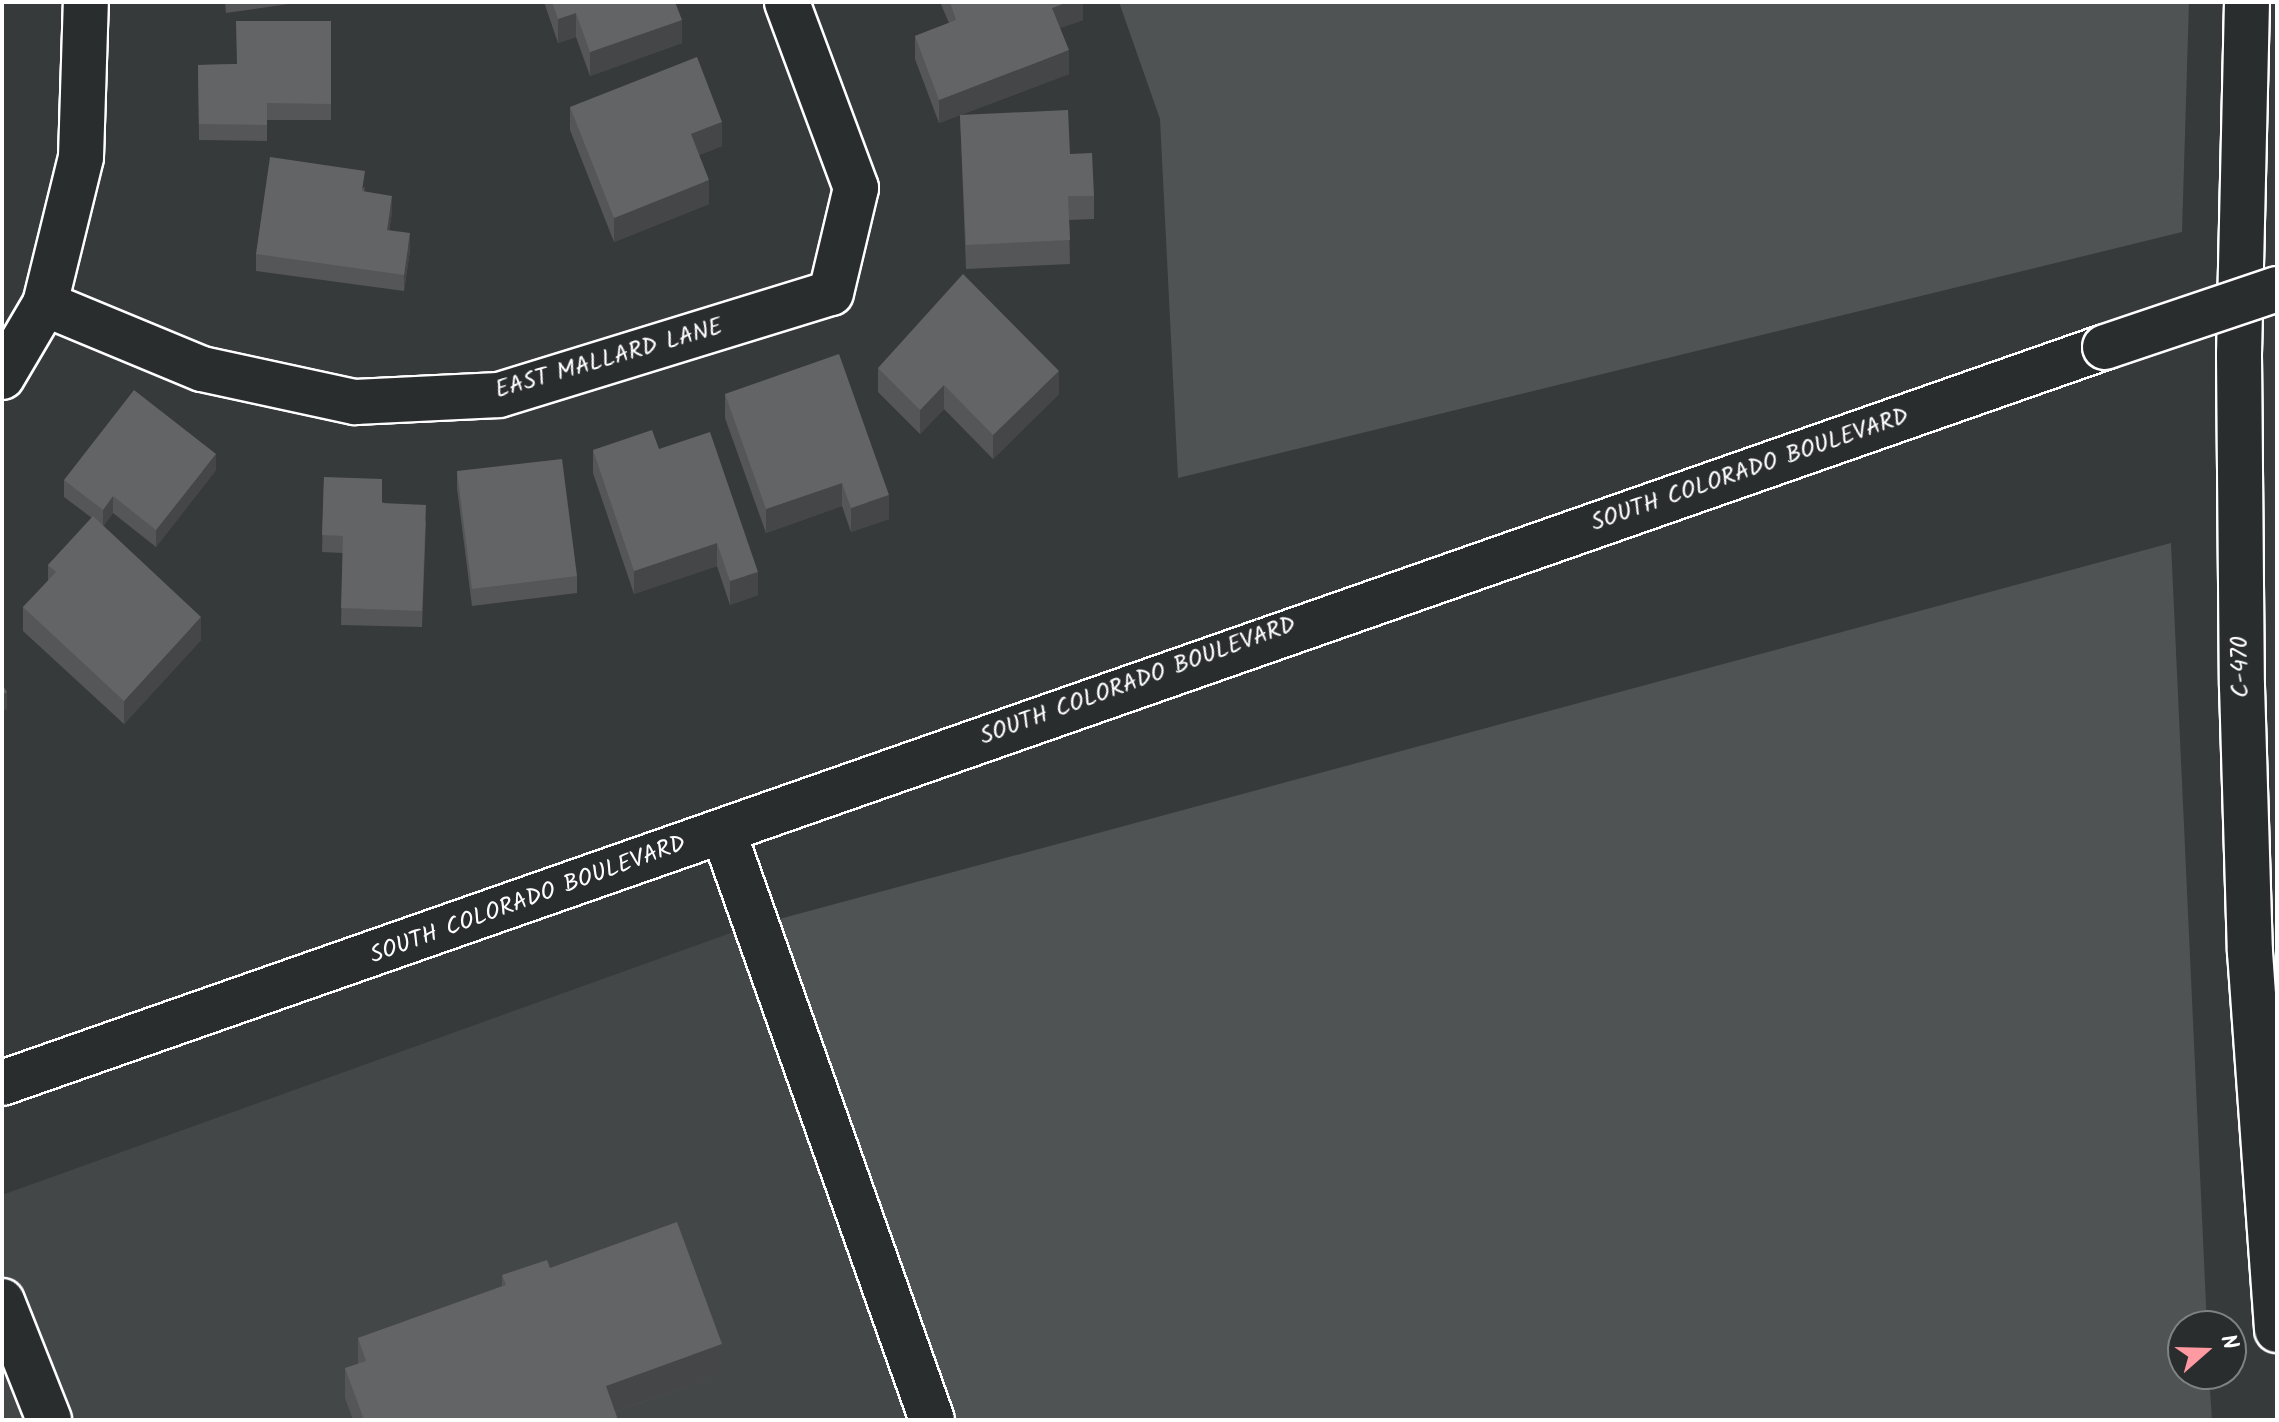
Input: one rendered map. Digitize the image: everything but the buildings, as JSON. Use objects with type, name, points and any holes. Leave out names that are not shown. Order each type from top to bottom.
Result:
[{"type":"main road","points":[[2,377],[45,304],[81,157],[86,2]]},
{"type":"main road","name":"EAST MALLARD LANE","points":[[45,304],[202,369],[355,402],[499,395],[831,293],[856,188],[787,2]]},
{"type":"main road","name":"C-470","points":[[2247,2],[2241,673],[2250,952],[2277,1330]]},
{"type":"main road","name":"SOUTH COLORADO BOULEVARD","points":[[2,1083],[2277,289]]},
{"type":"main road","points":[[723,831],[932,1420]]},
{"type":"main road","points":[[2,1301],[49,1420]]},
{"type":"shaded area","points":[[1119,2],[2189,2],[2182,232],[1178,478],[1160,119]]},
{"type":"shaded area","points":[[2171,543],[2206,1310],[2167,1310],[2167,1390],[2210,1390],[2212,1420],[921,1420],[739,930]]},
{"type":"shaded area","points":[[739,930],[907,1420],[2,1420],[2,1195]]}]
